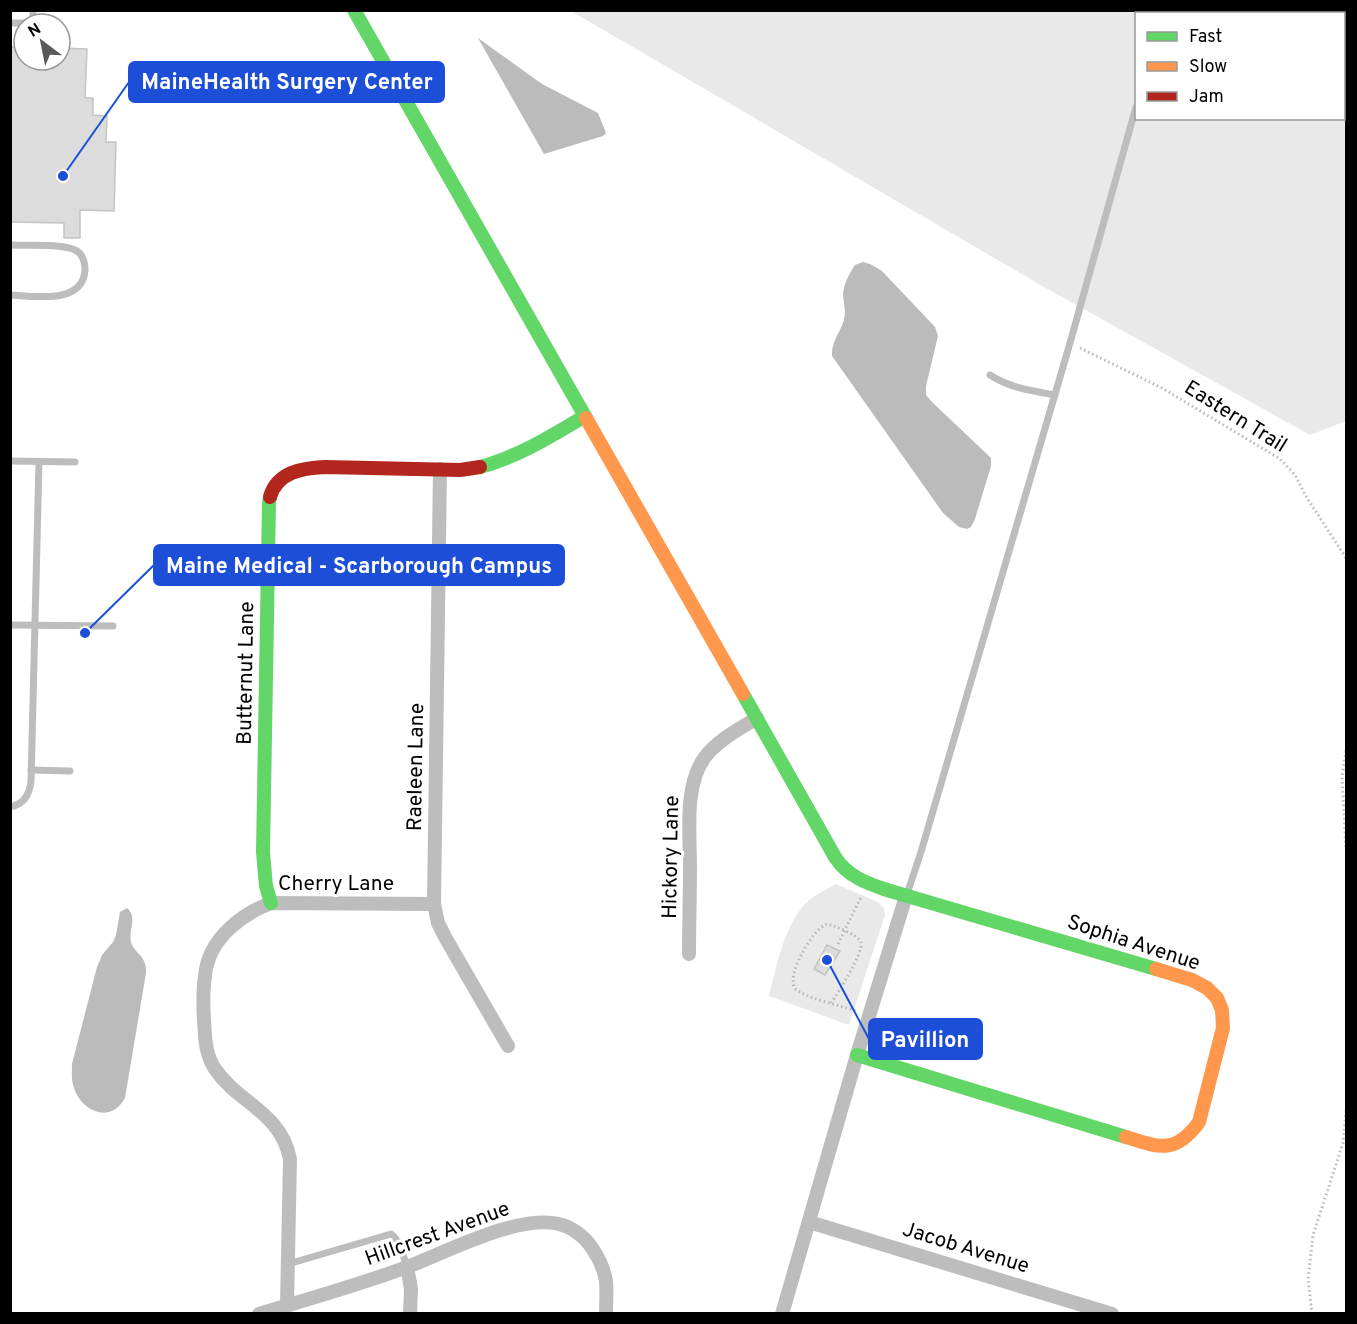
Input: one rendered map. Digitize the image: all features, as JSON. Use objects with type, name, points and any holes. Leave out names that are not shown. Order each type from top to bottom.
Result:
[{"type":"street","name":"Sophia Avenue","points":[[354,10],[837,860],[845,870],[855,878],[906,896],[1179,975],[1204,986],[1213,993],[1222,1006],[1224,1015],[1223,1028],[1199,1122],[1184,1141],[1175,1146],[1155,1145],[857,1055]]},
{"type":"street","name":"Butternut Lane","points":[[271,903],[263,852],[271,492],[280,479],[286,475],[309,468],[475,469],[525,449],[585,416]]},
{"type":"street","name":"Raeleen Lane","points":[[441,470],[434,904],[438,923],[445,937],[508,1046]]},
{"type":"street","name":"Hickory Lane","points":[[689,954],[690,807],[694,779],[705,758],[714,748],[757,718]]},
{"type":"street","points":[[782,1314],[906,896]]},
{"type":"street","name":"Cherry Lane","points":[[287,1305],[290,1159],[288,1148],[270,1119],[237,1092],[214,1068],[206,1047],[204,1015],[206,969],[211,953],[220,938],[232,926],[258,908],[271,903],[434,904]]},
{"type":"street","name":"Hillcrest Avenue","points":[[259,1314],[407,1268],[482,1237],[538,1222],[565,1226],[583,1238],[596,1255],[606,1281],[606,1314]]},
{"type":"street","name":"Jacob Avenue","points":[[809,1222],[1112,1314]]},
{"type":"street","points":[[407,1268],[411,1289],[410,1314]]},
{"type":"lane","points":[[10,23],[33,23],[33,10]]},
{"type":"lane","points":[[906,896],[921,852],[1055,395],[1135,114]]},
{"type":"lane","points":[[10,245],[56,246],[74,249],[81,254],[85,268],[82,283],[69,294],[45,297],[10,296]]},
{"type":"lane","points":[[990,375],[1015,387],[1055,395]]},
{"type":"lane","points":[[10,461],[75,462]]},
{"type":"lane","points":[[10,807],[26,799],[32,770],[39,462]]},
{"type":"lane","points":[[10,625],[113,626]]},
{"type":"lane","points":[[32,770],[70,771]]},
{"type":"lane","points":[[288,1264],[392,1234],[397,1240],[407,1268]]},
{"type":"path","name":"Eastern Trail","points":[[1070,343],[1162,388],[1280,459],[1295,475],[1307,498],[1347,558]]},
{"type":"path","points":[[1347,751],[1342,777],[1347,849]]},
{"type":"path","points":[[838,944],[868,883]]},
{"type":"path","points":[[831,1003],[850,972],[861,948],[861,942],[837,926],[827,924],[806,948],[794,974],[794,988],[801,993],[831,1003],[869,1015]]},
{"type":"path","points":[[1312,1314],[1308,1279],[1313,1234],[1342,1143],[1347,1111]]},
{"type":"shaded area","points":[[571,11],[1346,11],[1346,421],[1310,435],[1044,287]]},
{"type":"shaded area","points":[[478,38],[542,84],[598,113],[606,133],[603,136],[544,154]]},
{"type":"shaded area","points":[[863,262],[882,271],[935,327],[938,336],[926,395],[991,458],[991,466],[975,519],[971,527],[967,529],[959,527],[943,513],[832,356],[834,342],[845,317],[843,292],[845,284],[855,265]]},
{"type":"shaded area","points":[[836,884],[878,902],[884,908],[885,915],[849,1025],[769,996],[786,936],[797,914],[811,899]]},
{"type":"shaded area","points":[[127,908],[132,915],[131,942],[145,962],[146,973],[125,1098],[112,1111],[97,1112],[90,1109],[78,1096],[72,1082],[72,1064],[97,967],[102,955],[116,935],[120,912]]},
{"type":"building","points":[[10,47],[12,47],[12,72],[72,72],[72,48],[87,49],[85,98],[93,98],[93,115],[107,116],[106,142],[116,142],[114,211],[80,210],[80,238],[64,238],[64,223],[10,222]]},
{"type":"building","points":[[827,945],[840,951],[825,975],[814,969]]},
{"type":"traffic: fast","points":[[354,10],[586,418]]},
{"type":"traffic: fast","points":[[480,467],[521,452],[585,416]]},
{"type":"traffic: fast","points":[[270,497],[263,852],[266,886],[271,903]]},
{"type":"traffic: fast","points":[[743,694],[835,857],[851,874],[887,890],[1156,969]]},
{"type":"traffic: fast","points":[[857,1055],[1126,1137]]},
{"type":"traffic: slow","points":[[586,418],[743,694]]},
{"type":"traffic: slow","points":[[1126,1137],[1158,1146],[1167,1146],[1175,1144],[1191,1132],[1199,1122],[1223,1028],[1222,1010],[1217,998],[1207,988],[1192,980],[1156,969]]},
{"type":"traffic: jam","points":[[270,497],[278,482],[299,470],[325,467],[460,470],[480,467]]},
{"type":"place","name":"MaineHealth Surgery Center","points":[[63,176]]},
{"type":"place","name":"Maine Medical - Scarborough Campus","points":[[85,633]]},
{"type":"place","name":"Pavillion","points":[[827,960]]}]
